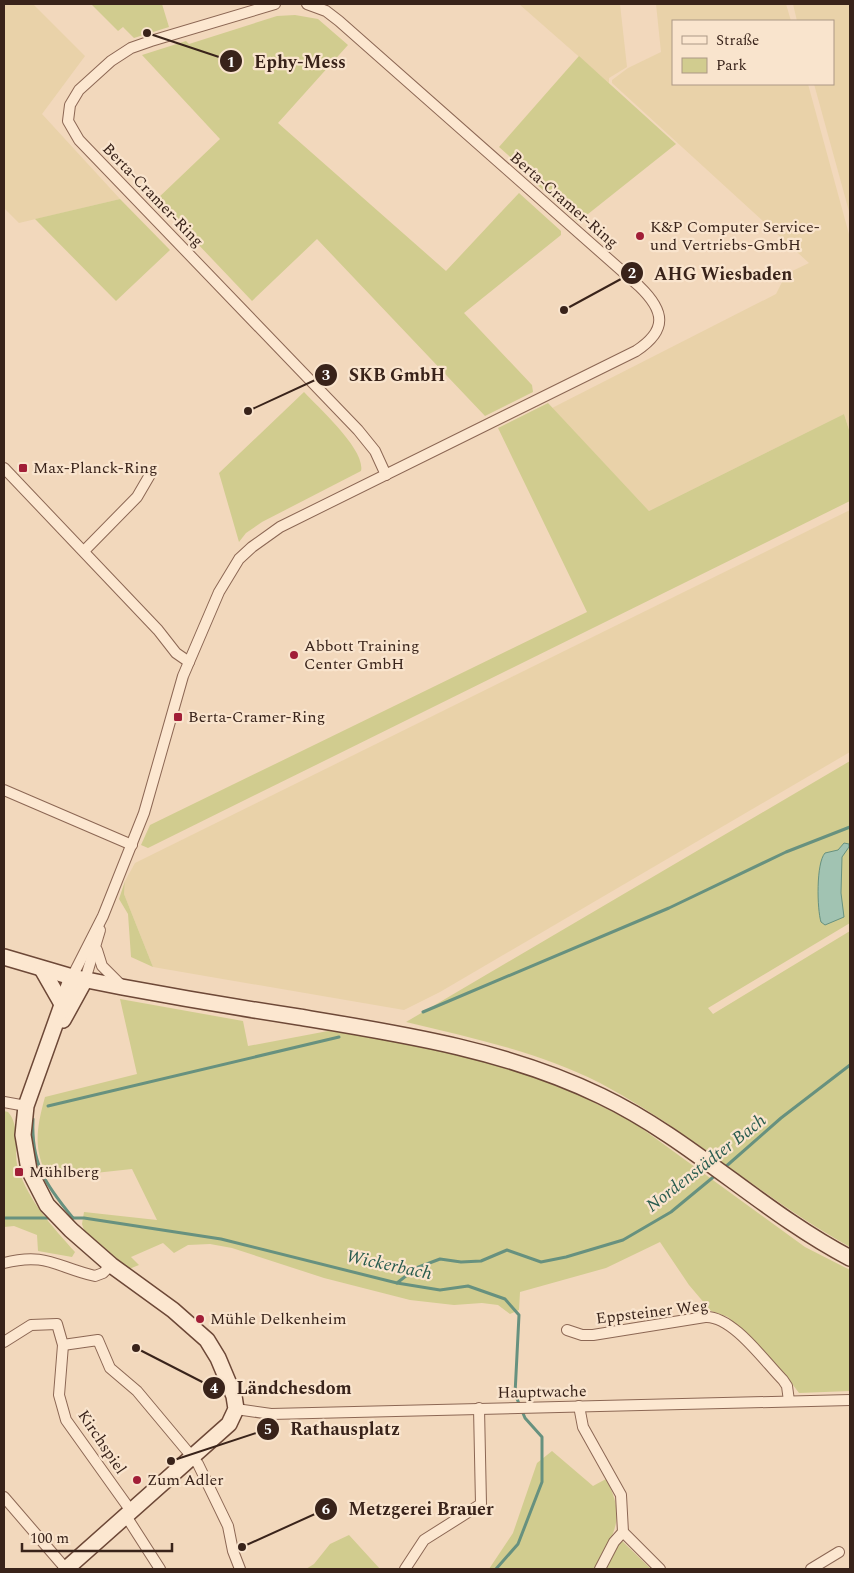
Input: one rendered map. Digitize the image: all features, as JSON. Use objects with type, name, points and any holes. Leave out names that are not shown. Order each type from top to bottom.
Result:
[{"type":"main road","points":[[4,957],[42,969],[122,987],[439,1042],[515,1061],[603,1096],[658,1128],[806,1232],[850,1258]]},
{"type":"main road","points":[[42,969],[62,1004]]},
{"type":"main road","points":[[71,1568],[128,1514],[229,1424],[235,1403],[215,1353],[200,1333],[173,1310],[111,1264],[71,1230],[47,1205],[36,1187],[24,1151],[23,1135],[26,1106],[52,1037],[62,1004],[79,978]]},
{"type":"main road","points":[[52,1037],[73,1004],[79,978]]},
{"type":"street","name":"Berta-Cramer-Ring","points":[[275,4],[151,41],[122,53],[74,96],[67,115],[68,121],[79,140],[358,430],[375,451],[386,475]]},
{"type":"street","name":"Berta-Cramer-Ring","points":[[189,662],[225,580],[240,559],[252,547],[280,527],[636,351],[653,338],[659,325],[659,312],[653,300],[643,290],[339,21],[326,11],[307,4]]},
{"type":"street","points":[[4,468],[158,630],[176,653],[189,662],[156,778],[79,978]]},
{"type":"street","points":[[84,551],[137,497],[150,473]]},
{"type":"street","points":[[4,790],[132,844]]},
{"type":"street","points":[[79,978],[96,947],[103,916]]},
{"type":"street","points":[[96,947],[102,966],[122,987]]},
{"type":"street","points":[[4,1102],[26,1106]]},
{"type":"street","points":[[4,1263],[27,1258],[47,1260],[95,1276],[103,1273],[111,1264]]},
{"type":"street","name":"Eppsteiner Weg","points":[[568,1330],[582,1335],[593,1335],[705,1318],[720,1320],[733,1328],[783,1380],[788,1391],[789,1401]]},
{"type":"street","name":"Kirchspiel","points":[[4,1342],[31,1326],[57,1324],[63,1345],[59,1395],[66,1420],[128,1514],[160,1569]]},
{"type":"street","points":[[63,1345],[98,1340],[110,1368],[137,1391],[192,1456],[228,1526],[233,1551],[240,1569]]},
{"type":"street","name":"Hauptwache","points":[[235,1403],[271,1414],[850,1400]]},
{"type":"street","points":[[578,1406],[583,1427],[621,1495],[624,1532],[660,1569]]},
{"type":"street","points":[[405,1569],[424,1540],[481,1504],[479,1408]]},
{"type":"street","points":[[4,1497],[71,1568]]},
{"type":"street","points":[[600,1569],[614,1542],[624,1532]]},
{"type":"street","points":[[811,1569],[839,1552]]},
{"type":"shaded area","points":[[4,4],[33,4],[85,56],[42,114],[120,199],[19,223],[4,208]]},
{"type":"shaded area","points":[[519,4],[620,4],[627,67],[609,78],[609,83]]},
{"type":"shaded area","points":[[656,4],[786,4],[791,20],[672,20],[672,85],[808,85],[850,238],[850,433],[844,414],[649,511],[552,408],[776,294],[786,274],[809,263],[612,83],[612,80],[628,68],[661,52]]},
{"type":"shaded area","points":[[793,4],[850,4],[850,215],[814,85],[834,85],[834,20],[797,20]]},
{"type":"shaded area","points":[[850,510],[850,752],[440,992],[404,1010],[153,967],[124,894],[125,881],[135,863]]},
{"type":"shaded area","points":[[844,843],[849,844],[849,847],[842,857],[841,893],[844,917],[825,925],[821,922],[819,907],[818,886],[820,866],[825,853],[838,850]]},
{"type":"green space","points":[[91,4],[162,4],[169,27],[134,38],[123,27],[118,31]]},
{"type":"green space","points":[[295,15],[318,19],[348,45],[278,123],[446,271],[519,193],[561,231],[561,235],[464,313],[532,385],[533,392],[485,416],[317,239],[252,301],[156,200],[220,139],[142,55],[186,41],[189,44],[277,16]]},
{"type":"green space","points":[[579,56],[676,144],[578,222],[532,180],[533,177],[499,147]]},
{"type":"green space","points":[[120,199],[170,250],[116,301],[35,219]]},
{"type":"green space","points":[[304,392],[330,418],[349,441],[361,462],[361,471],[262,522],[246,533],[239,542],[219,473]]},
{"type":"green space","points":[[548,403],[649,511],[844,414],[850,433],[850,501],[148,848],[141,845],[150,825],[587,612],[498,428]]},
{"type":"green space","points":[[850,761],[850,923],[708,1008],[713,1014],[850,931],[850,1247],[787,1208],[664,1122],[600,1083],[529,1054],[406,1022]]},
{"type":"green space","points":[[125,881],[124,894],[153,967],[131,957],[128,914],[119,899]]},
{"type":"green space","points":[[120,999],[243,1021],[248,1046],[328,1031],[360,1035],[468,1057],[527,1075],[577,1094],[633,1122],[805,1247],[850,1270],[850,1391],[799,1393],[790,1381],[728,1317],[711,1311],[689,1285],[660,1242],[606,1268],[520,1292],[519,1310],[510,1314],[498,1305],[482,1303],[454,1305],[410,1300],[324,1278],[232,1248],[210,1244],[188,1245],[174,1253],[163,1243],[131,1257],[139,1265],[129,1269],[84,1230],[82,1224],[84,1212],[157,1220],[132,1169],[49,1178],[40,1158],[38,1148],[38,1128],[45,1097],[137,1074]]},
{"type":"green space","points":[[4,1111],[8,1112],[14,1124],[18,1168],[28,1192],[42,1213],[75,1252],[72,1257],[38,1251],[37,1235],[14,1226],[4,1227]]},
{"type":"green space","points":[[552,1451],[593,1486],[606,1479],[616,1504],[617,1515],[616,1525],[602,1556],[595,1569],[489,1569],[513,1533],[537,1463]]},
{"type":"green space","points":[[349,1535],[380,1569],[306,1569],[314,1564],[330,1544]]},
{"type":"green space","points":[[620,1539],[651,1569],[605,1569]]},
{"type":"waterway","points":[[423,1012],[669,908],[786,852],[850,827]]},
{"type":"waterway","points":[[48,1106],[339,1037]]},
{"type":"waterway","name":"Nordenstädter Bach","points":[[723,1169],[781,1118],[850,1065]]},
{"type":"waterway","points":[[33,1119],[34,1149],[37,1161],[48,1184],[73,1218]]},
{"type":"waterway","name":"Nordenstädter Bach","points":[[397,1283],[416,1268],[440,1259],[461,1262],[481,1261],[507,1250],[541,1262],[566,1257],[623,1240],[671,1212],[717,1174]]},
{"type":"waterway","name":"Wickerbach","points":[[4,1218],[51,1218]]},
{"type":"waterway","name":"Wickerbach","points":[[68,1218],[84,1218],[221,1239],[397,1283],[440,1290],[468,1286],[505,1299],[519,1315],[515,1394],[525,1418],[542,1437],[542,1482],[518,1544],[496,1569]]},
{"type":"place","name":"Ephy-Mess","points":[[147,33]]},
{"type":"place","name":"K&P Computer Service- und Vertriebs-GmbH","points":[[640,236]]},
{"type":"place","name":"AHG Wiesbaden","points":[[564,310]]},
{"type":"place","name":"SKB GmbH","points":[[248,411]]},
{"type":"place","name":"Max-Planck-Ring","points":[[23,468]]},
{"type":"place","name":"Abbott Training Center GmbH","points":[[294,655]]},
{"type":"place","name":"Berta-Cramer-Ring","points":[[178,717]]},
{"type":"place","name":"Mühlberg","points":[[19,1172]]},
{"type":"place","name":"Mühle Delkenheim","points":[[200,1319]]},
{"type":"place","name":"Ländchesdom","points":[[136,1348]]},
{"type":"place","name":"Rathausplatz","points":[[171,1461]]},
{"type":"place","name":"Zum Adler","points":[[137,1480]]},
{"type":"place","name":"Metzgerei Brauer","points":[[242,1547]]}]
